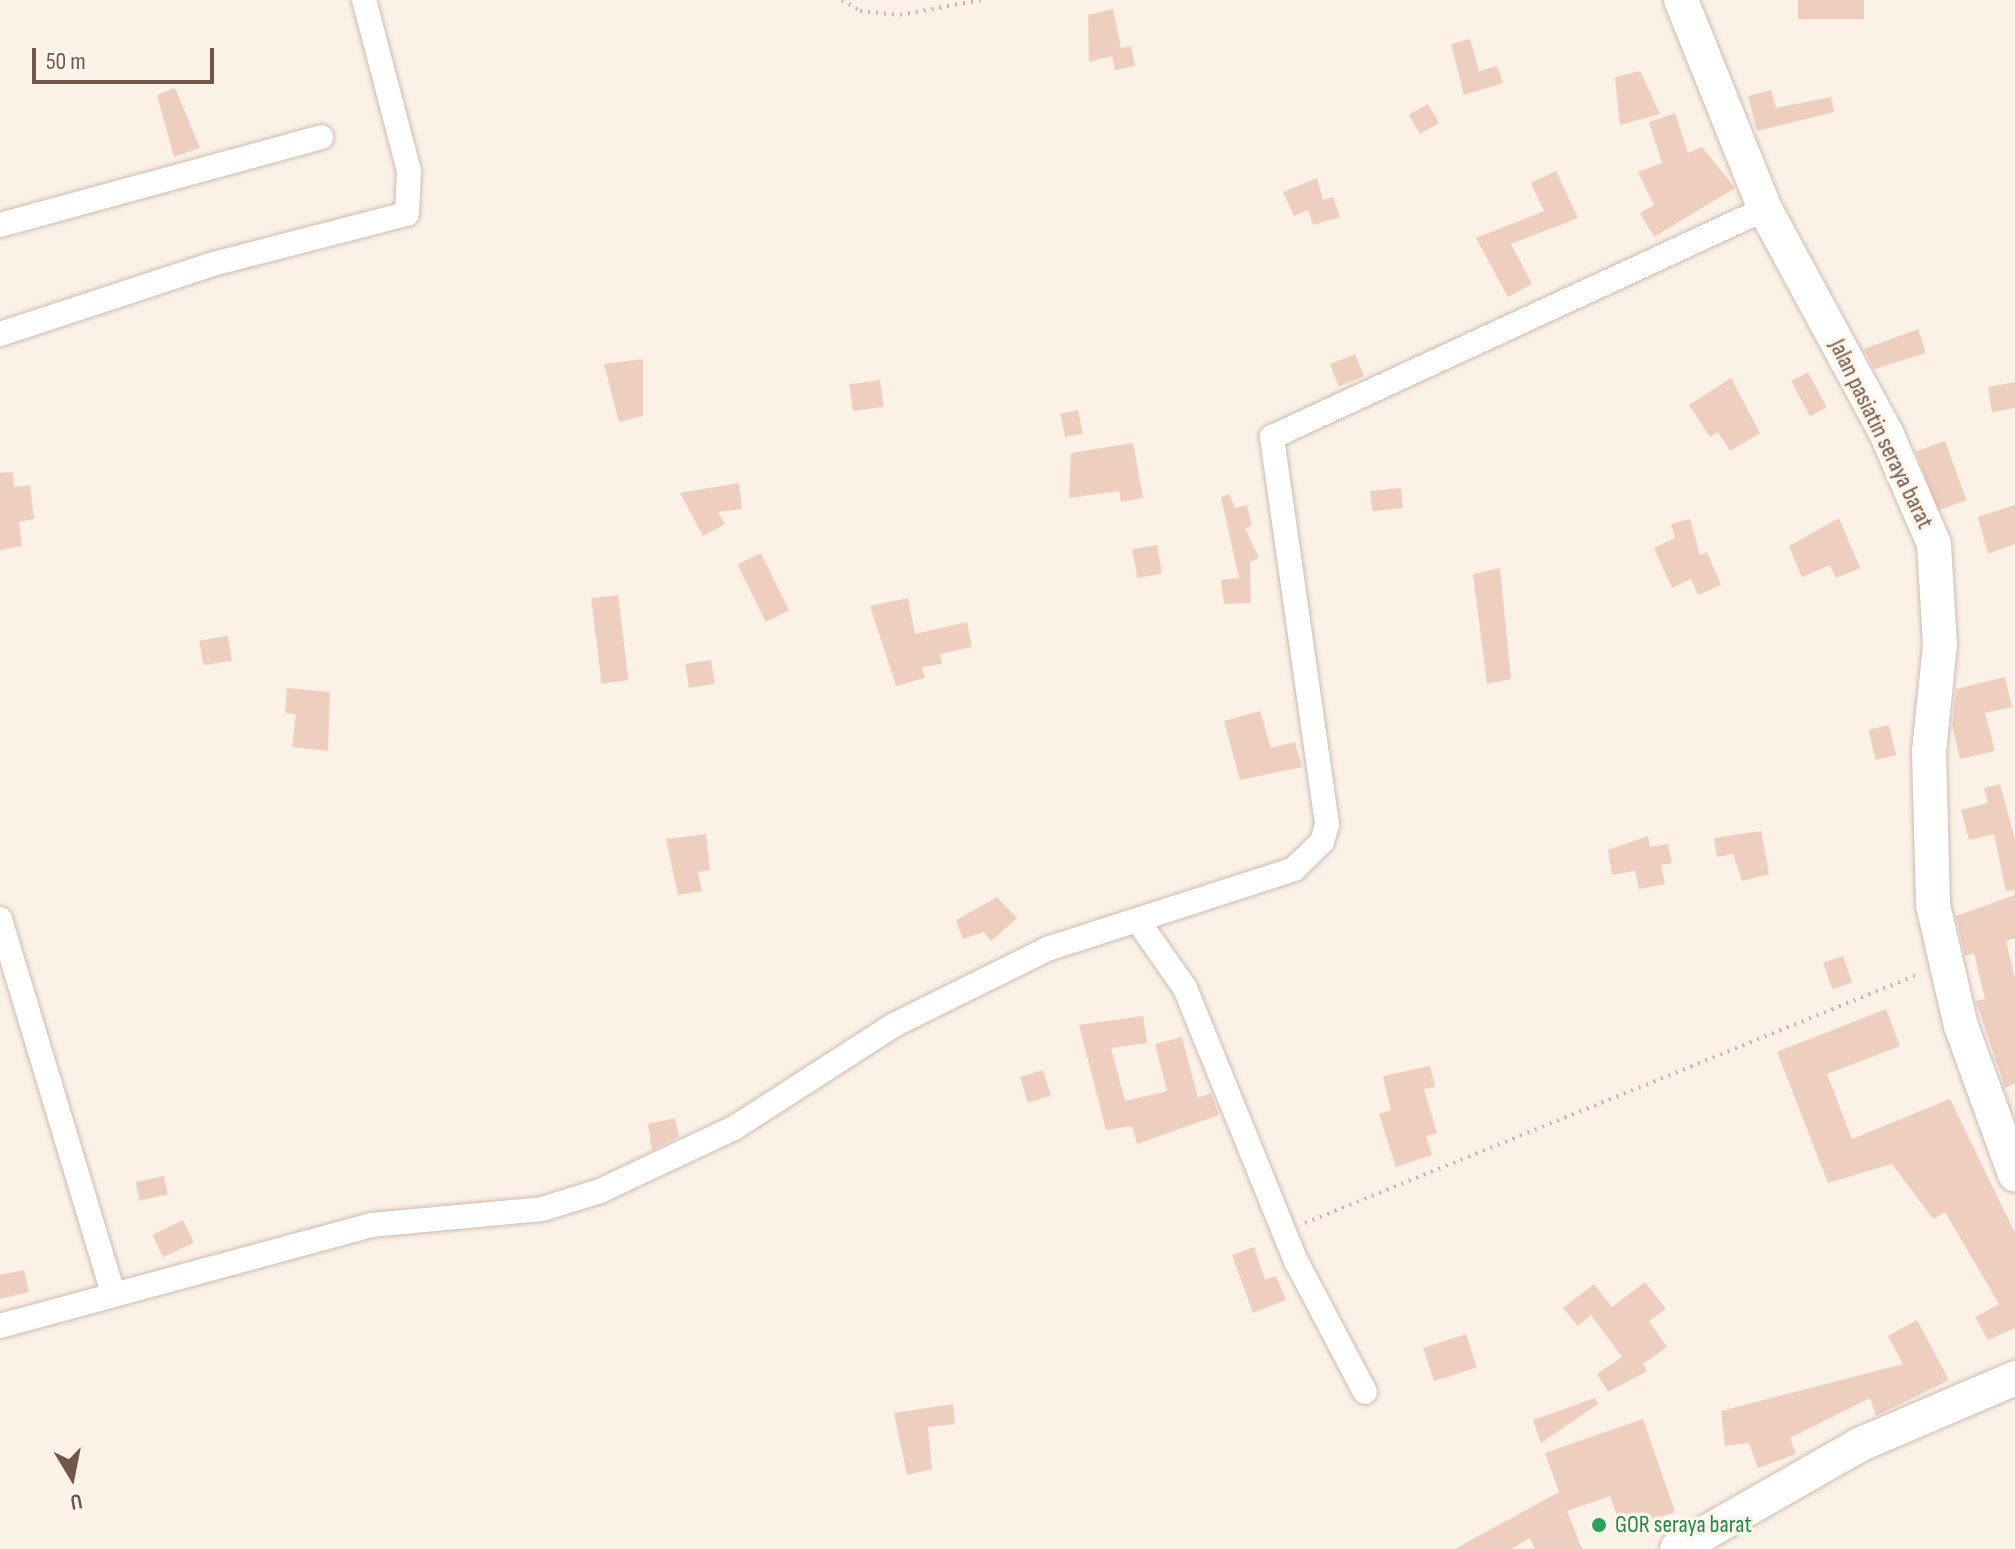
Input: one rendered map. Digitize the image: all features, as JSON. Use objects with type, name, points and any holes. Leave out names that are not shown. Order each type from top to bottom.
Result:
[{"type":"street","points":[[0,334],[213,264],[407,214],[409,171],[364,0]]},
{"type":"street","name":"Jalan pasiatin seraya barat","points":[[1681,0],[1765,209],[1887,435],[1934,544],[1940,645],[1928,834],[1944,965],[2015,1174]]},
{"type":"street","points":[[0,225],[321,137]]},
{"type":"street","points":[[0,1326],[371,1225],[542,1209],[600,1191],[734,1128],[907,1019],[1047,949],[1269,882],[1322,842],[1324,791],[1272,437],[1765,209]]},
{"type":"street","points":[[0,919],[113,1294]]},
{"type":"street","points":[[1138,921],[1185,988],[1284,1232],[1365,1392]]},
{"type":"street","points":[[1677,1549],[1859,1445],[2015,1378]]},
{"type":"path","points":[[842,0],[860,11],[900,15],[981,0]]},
{"type":"path","points":[[1284,1232],[1944,965]]},
{"type":"building","points":[[1798,0],[1864,0],[1864,19],[1798,19]]},
{"type":"building","points":[[1113,9],[1121,48],[1131,46],[1135,66],[1115,70],[1112,56],[1089,62],[1088,15]]},
{"type":"building","points":[[1470,39],[1479,71],[1497,66],[1503,83],[1464,95],[1451,44]]},
{"type":"building","points":[[1640,71],[1660,114],[1620,125],[1615,77]]},
{"type":"building","points":[[175,88],[200,148],[174,157],[157,95]]},
{"type":"building","points":[[1771,90],[1776,108],[1831,97],[1834,112],[1757,131],[1748,96]]},
{"type":"building","points":[[1428,104],[1439,123],[1420,134],[1409,115]]},
{"type":"building","points":[[1675,113],[1688,153],[1702,147],[1735,188],[1654,237],[1640,213],[1654,205],[1638,172],[1662,163],[1649,122]]},
{"type":"building","points":[[1556,171],[1578,218],[1511,244],[1532,284],[1508,297],[1476,238],[1544,211],[1531,183]]},
{"type":"building","points":[[1317,178],[1323,200],[1333,197],[1340,217],[1313,225],[1308,210],[1294,216],[1283,192]]},
{"type":"building","points":[[1918,329],[1926,353],[1874,369],[1864,349]]},
{"type":"building","points":[[1355,354],[1364,376],[1339,386],[1330,364]]},
{"type":"building","points":[[643,359],[643,416],[619,422],[604,364]]},
{"type":"building","points":[[1808,372],[1827,407],[1810,416],[1791,381]]},
{"type":"building","points":[[1731,378],[1760,433],[1730,451],[1718,432],[1710,437],[1689,405]]},
{"type":"building","points":[[880,380],[884,407],[853,411],[849,384]]},
{"type":"building","points":[[2015,382],[2015,408],[1992,412],[1988,387]]},
{"type":"building","points":[[1078,410],[1083,433],[1065,437],[1060,414]]},
{"type":"building","points":[[1945,441],[1967,500],[1937,511],[1916,452]]},
{"type":"building","points":[[1133,443],[1143,498],[1121,502],[1119,491],[1069,498],[1071,453]]},
{"type":"building","points":[[13,472],[14,487],[30,485],[34,519],[19,522],[22,546],[0,550],[0,473]]},
{"type":"building","points":[[739,483],[742,509],[718,512],[725,524],[703,536],[680,493]]},
{"type":"building","points":[[1401,488],[1403,508],[1372,511],[1370,491]]},
{"type":"building","points":[[1229,494],[1235,508],[1247,505],[1252,526],[1245,528],[1259,558],[1250,562],[1251,603],[1224,604],[1221,580],[1239,578],[1221,497]]},
{"type":"building","points":[[2015,505],[2015,544],[1988,554],[1978,517]]},
{"type":"building","points":[[1839,518],[1860,568],[1836,578],[1830,565],[1802,577],[1789,546]]},
{"type":"building","points":[[1690,519],[1700,555],[1707,552],[1721,585],[1698,595],[1691,579],[1672,588],[1654,548],[1675,538],[1671,524]]},
{"type":"building","points":[[1157,545],[1162,574],[1137,578],[1132,549]]},
{"type":"building","points":[[761,553],[789,611],[766,622],[738,564]]},
{"type":"building","points":[[1500,568],[1511,679],[1487,684],[1473,574]]},
{"type":"building","points":[[618,595],[628,680],[602,684],[591,598]]},
{"type":"building","points":[[908,598],[915,634],[967,622],[972,647],[940,654],[942,664],[922,667],[925,678],[896,686],[870,606]]},
{"type":"building","points":[[228,636],[232,661],[203,665],[199,641]]},
{"type":"building","points":[[711,660],[715,684],[689,688],[685,664]]},
{"type":"building","points":[[2005,677],[2012,707],[1985,713],[1995,751],[1960,759],[1952,725],[1956,689]]},
{"type":"building","points":[[287,688],[330,692],[328,751],[292,747],[296,714],[285,713]]},
{"type":"building","points":[[1260,711],[1271,748],[1295,742],[1302,767],[1240,780],[1224,721]]},
{"type":"building","points":[[1889,725],[1896,755],[1876,760],[1869,730]]},
{"type":"building","points":[[2000,784],[2015,840],[2015,890],[2006,891],[1994,834],[1969,840],[1961,810],[1988,803],[1984,788]]},
{"type":"building","points":[[1761,831],[1769,874],[1742,881],[1733,854],[1717,857],[1714,838]]},
{"type":"building","points":[[706,834],[710,870],[698,872],[702,891],[678,895],[666,839]]},
{"type":"building","points":[[1648,836],[1650,847],[1668,844],[1672,863],[1661,865],[1665,884],[1639,889],[1635,871],[1612,875],[1608,850]]},
{"type":"building","points":[[2015,895],[2015,938],[2006,941],[2015,979],[2015,1083],[2005,1088],[1976,1001],[1985,999],[1974,953],[1965,956],[1956,916]]},
{"type":"building","points":[[997,897],[1017,918],[991,941],[984,932],[963,939],[956,920]]},
{"type":"building","points":[[1843,956],[1852,982],[1832,989],[1823,963]]},
{"type":"building","points":[[1886,1009],[1900,1046],[1827,1074],[1852,1139],[1950,1099],[2015,1233],[2015,1328],[1988,1340],[1975,1317],[1999,1304],[1945,1212],[1933,1219],[1892,1164],[1828,1183],[1777,1052]]},
{"type":"building","points":[[1143,1016],[1147,1043],[1111,1048],[1125,1101],[1167,1091],[1155,1044],[1182,1037],[1198,1098],[1211,1093],[1219,1115],[1137,1144],[1132,1126],[1106,1130],[1079,1025]]},
{"type":"building","points":[[1430,1066],[1435,1087],[1424,1089],[1437,1133],[1426,1136],[1432,1155],[1396,1167],[1379,1114],[1391,1110],[1383,1076]]},
{"type":"building","points":[[1043,1070],[1051,1096],[1028,1103],[1020,1077]]},
{"type":"building","points":[[675,1118],[679,1137],[652,1150],[648,1124]]},
{"type":"building","points":[[164,1176],[168,1195],[140,1201],[136,1182]]},
{"type":"building","points":[[183,1220],[194,1242],[163,1257],[152,1235]]},
{"type":"building","points":[[1254,1247],[1265,1280],[1276,1276],[1286,1300],[1253,1313],[1232,1255]]},
{"type":"building","points":[[24,1270],[29,1292],[0,1299],[0,1275]]},
{"type":"building","points":[[1645,1282],[1666,1309],[1649,1321],[1667,1347],[1643,1364],[1647,1371],[1608,1392],[1597,1374],[1622,1357],[1591,1315],[1578,1326],[1563,1308],[1594,1284],[1612,1307]]},
{"type":"building","points":[[1917,1320],[1949,1380],[1876,1416],[1870,1398],[1790,1438],[1796,1454],[1758,1468],[1749,1443],[1725,1446],[1721,1411],[1903,1364],[1888,1336]]},
{"type":"building","points":[[1466,1334],[1477,1367],[1434,1381],[1423,1348]]},
{"type":"building","points":[[1595,1398],[1598,1404],[1541,1443],[1533,1420]]},
{"type":"building","points":[[953,1404],[955,1424],[928,1427],[932,1469],[907,1475],[894,1413]]},
{"type":"building","points":[[1643,1419],[1675,1512],[1622,1530],[1610,1496],[1567,1511],[1582,1549],[1535,1549],[1530,1538],[1511,1549],[1455,1549],[1559,1492],[1545,1453]]},
{"type":"place","name":"GOR seraya barat","points":[[1599,1525]]}]
